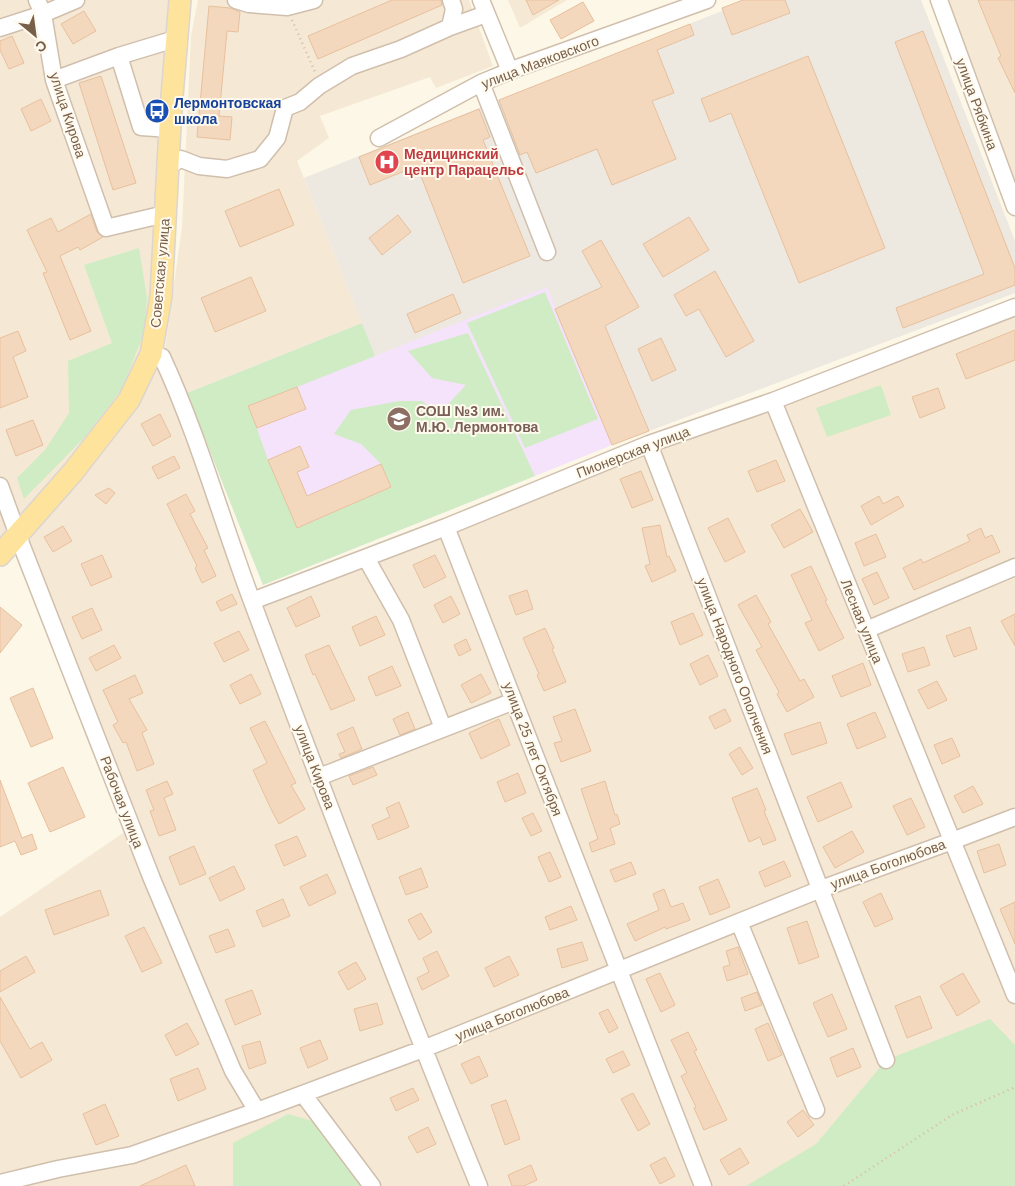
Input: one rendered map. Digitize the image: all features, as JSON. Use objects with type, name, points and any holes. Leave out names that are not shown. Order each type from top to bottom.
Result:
[{"type":"main road","name":"Советская улица","points":[[0,555],[73,472],[129,400],[151,354],[160,296],[180,0]]},
{"type":"street","points":[[0,28],[40,7],[76,0]]},
{"type":"street","points":[[236,0],[249,4],[287,7],[314,0]]},
{"type":"street","points":[[450,27],[454,9],[451,0]]},
{"type":"street","name":"улица Маяковского","points":[[379,138],[481,83],[708,0]]},
{"type":"street","name":"улица Рябкина","points":[[940,0],[1015,207]]},
{"type":"street","name":"улица Кирова","points":[[40,7],[54,80],[106,228],[165,214]]},
{"type":"street","points":[[168,166],[181,159],[199,166],[226,169],[260,159],[277,138],[285,108],[300,102],[319,86],[352,66],[401,49],[450,27],[484,7],[510,71]]},
{"type":"street","points":[[54,80],[119,56],[176,39]]},
{"type":"street","points":[[119,56],[141,127],[170,129]]},
{"type":"street","points":[[481,83],[547,252]]},
{"type":"street","name":"Пионерская улица","points":[[252,601],[366,558],[649,444],[773,401],[1015,307]]},
{"type":"street","name":"улица Кирова","points":[[151,354],[162,357],[181,397],[252,601],[423,1049],[479,1186]]},
{"type":"street","name":"Лесная улица","points":[[773,401],[1015,995]]},
{"type":"street","name":"улица Народного Ополчения","points":[[649,444],[886,1060]]},
{"type":"street","name":"Рабочая улица","points":[[0,486],[152,879],[233,1071],[257,1111]]},
{"type":"street","name":"улица 25 лет Октября","points":[[446,526],[703,1186]]},
{"type":"street","points":[[366,558],[401,620],[442,728]]},
{"type":"street","points":[[866,630],[1015,567]]},
{"type":"street","points":[[319,777],[514,701]]},
{"type":"street","name":"улица Боголюбова","points":[[0,1184],[132,1155],[257,1111],[423,1049],[820,889],[952,842],[1015,817]]},
{"type":"street","points":[[739,922],[816,1110]]},
{"type":"street","points":[[303,1094],[372,1186]]},
{"type":"path","points":[[287,7],[311,62],[319,86]]},
{"type":"path","points":[[844,1186],[952,1115],[1015,1086]]},
{"type":"shaded area","points":[[0,0],[180,0],[162,357],[252,601],[1015,307],[1015,1186],[371,1186],[233,1143],[233,1186],[0,1186],[0,917],[132,827],[23,549],[0,555]]},
{"type":"shaded area","points":[[198,0],[469,0],[493,66],[436,88],[430,77],[320,116],[329,138],[297,161],[362,323],[187,393],[165,349],[182,227],[191,36]]},
{"type":"shaded area","points":[[508,0],[567,0],[520,28]]},
{"type":"shaded area","points":[[743,0],[921,0],[1015,241],[1015,293],[612,445],[547,288],[375,356],[304,178],[722,11],[722,8]]},
{"type":"shaded area","points":[[939,0],[1015,0],[1015,207]]},
{"type":"shaded area","name":"СОШ №3 им. М.Ю. Лермонтова","points":[[547,287],[612,445],[263,585],[187,393],[362,323],[375,356]]},
{"type":"green space","points":[[139,248],[147,298],[144,333],[122,389],[85,437],[24,499],[17,478],[45,450],[69,413],[68,361],[112,343],[84,265]]},
{"type":"green space","points":[[545,292],[598,419],[525,448],[467,323]]},
{"type":"green space","points":[[362,323],[375,356],[249,406],[268,460],[297,528],[391,487],[381,464],[361,444],[334,434],[351,410],[399,401],[422,401],[439,414],[466,385],[432,378],[408,351],[468,333],[535,476],[263,585],[187,393]]},
{"type":"green space","points":[[881,385],[891,415],[827,437],[816,408]]},
{"type":"green space","points":[[990,1019],[1015,1045],[1015,1186],[746,1186],[816,1144],[886,1060]]},
{"type":"green space","points":[[288,1114],[326,1125],[371,1186],[233,1186],[233,1143]]},
{"type":"building","points":[[392,0],[441,0],[442,5],[318,59],[308,36]]},
{"type":"building","points":[[526,0],[559,0],[533,15]]},
{"type":"building","points":[[743,0],[785,0],[790,13],[732,35],[722,8]]},
{"type":"building","points":[[978,0],[1015,0],[1015,93],[998,58],[1001,56]]},
{"type":"building","points":[[583,2],[594,21],[561,39],[550,20]]},
{"type":"building","points":[[209,6],[230,8],[240,12],[238,32],[227,31],[219,116],[232,117],[230,140],[197,137]]},
{"type":"building","points":[[84,11],[96,31],[73,44],[61,24]]},
{"type":"building","points":[[690,24],[694,35],[657,50],[674,93],[652,101],[676,159],[612,185],[597,149],[536,173],[527,152],[520,155],[499,100]]},
{"type":"building","points":[[923,31],[1015,268],[1015,285],[903,328],[896,308],[984,274],[895,42]]},
{"type":"building","points":[[12,36],[24,63],[9,69],[0,50],[0,41]]},
{"type":"building","points":[[808,56],[885,248],[799,283],[731,113],[710,122],[701,99]]},
{"type":"building","points":[[101,76],[136,183],[113,190],[79,83]]},
{"type":"building","points":[[41,99],[51,121],[31,131],[21,109]]},
{"type":"building","points":[[479,109],[490,137],[483,140],[530,256],[463,283],[417,166],[370,185],[359,157]]},
{"type":"building","points":[[279,189],[294,225],[240,247],[225,211]]},
{"type":"building","points":[[91,214],[97,232],[103,237],[80,250],[78,247],[60,256],[91,331],[70,340],[43,273],[47,272],[27,230],[51,218],[58,232]]},
{"type":"building","points":[[398,215],[411,232],[382,255],[369,238]]},
{"type":"building","points":[[689,217],[709,250],[663,277],[643,244]]},
{"type":"building","points":[[601,240],[639,307],[605,326],[649,431],[612,445],[555,309],[602,287],[582,251]]},
{"type":"building","points":[[715,271],[754,341],[726,357],[699,309],[686,316],[674,295]]},
{"type":"building","points":[[251,277],[266,311],[215,332],[201,298]]},
{"type":"building","points":[[453,294],[461,313],[415,333],[407,314]]},
{"type":"building","points":[[1015,330],[1015,360],[966,379],[956,354]]},
{"type":"building","points":[[18,331],[26,351],[13,357],[28,397],[0,408],[0,338]]},
{"type":"building","points":[[661,338],[676,370],[652,381],[638,349]]},
{"type":"building","points":[[297,387],[306,409],[257,428],[248,406]]},
{"type":"building","points":[[938,388],[945,408],[920,418],[912,397]]},
{"type":"building","points":[[160,414],[171,436],[153,446],[141,424]]},
{"type":"building","points":[[33,420],[43,445],[16,456],[6,430]]},
{"type":"building","points":[[300,446],[309,467],[297,472],[307,496],[381,464],[391,487],[297,528],[268,460]]},
{"type":"building","points":[[174,456],[180,468],[158,479],[152,467]]},
{"type":"building","points":[[776,460],[785,481],[757,492],[748,471]]},
{"type":"building","points":[[641,471],[653,500],[632,508],[620,479]]},
{"type":"building","points":[[109,488],[115,493],[106,504],[95,495]]},
{"type":"building","points":[[186,494],[195,511],[190,514],[208,548],[204,550],[216,576],[202,583],[195,568],[197,566],[167,504]]},
{"type":"building","points":[[879,496],[883,504],[898,496],[904,506],[871,525],[861,506]]},
{"type":"building","points":[[800,509],[813,532],[784,548],[771,525]]},
{"type":"building","points":[[728,518],[745,552],[725,562],[708,528]]},
{"type":"building","points":[[660,525],[667,557],[669,556],[676,571],[652,582],[645,566],[650,564],[642,528]]},
{"type":"building","points":[[63,526],[72,541],[53,552],[44,537]]},
{"type":"building","points":[[981,528],[985,538],[992,535],[1000,552],[914,590],[903,568],[921,559],[923,563],[970,541],[967,535]]},
{"type":"building","points":[[876,534],[886,557],[864,566],[855,543]]},
{"type":"building","points":[[102,555],[112,577],[91,586],[81,564]]},
{"type":"building","points":[[435,555],[446,577],[424,588],[413,565]]},
{"type":"building","points":[[811,566],[827,600],[825,601],[844,638],[819,651],[805,623],[812,620],[791,575]]},
{"type":"building","points":[[877,572],[889,598],[874,605],[862,579]]},
{"type":"building","points":[[527,590],[533,609],[516,615],[509,596]]},
{"type":"building","points":[[232,594],[237,604],[221,611],[216,602]]},
{"type":"building","points":[[756,595],[771,622],[768,624],[800,681],[804,679],[814,697],[787,712],[777,694],[779,692],[756,650],[762,647],[738,605]]},
{"type":"building","points":[[311,596],[320,616],[296,627],[287,608]]},
{"type":"building","points":[[451,596],[460,614],[443,623],[434,605]]},
{"type":"building","points":[[0,607],[22,625],[0,653]]},
{"type":"building","points":[[92,608],[102,630],[82,639],[72,617]]},
{"type":"building","points":[[693,613],[703,635],[680,645],[671,622]]},
{"type":"building","points":[[1015,614],[1015,646],[1001,621]]},
{"type":"building","points":[[376,616],[385,635],[360,646],[352,627]]},
{"type":"building","points":[[970,627],[977,649],[954,657],[946,636]]},
{"type":"building","points":[[545,628],[566,682],[544,691],[537,675],[539,674],[523,638]]},
{"type":"building","points":[[239,631],[249,650],[224,662],[214,643]]},
{"type":"building","points":[[466,639],[471,650],[459,656],[454,645]]},
{"type":"building","points":[[114,645],[121,658],[96,671],[89,658]]},
{"type":"building","points":[[329,645],[355,700],[331,710],[305,655]]},
{"type":"building","points":[[924,647],[930,665],[908,672],[902,654]]},
{"type":"building","points":[[708,655],[718,676],[700,685],[690,664]]},
{"type":"building","points":[[863,663],[871,685],[841,697],[832,676]]},
{"type":"building","points":[[392,666],[401,686],[376,696],[368,677]]},
{"type":"building","points":[[251,674],[261,694],[240,704],[230,685]]},
{"type":"building","points":[[481,674],[491,693],[471,703],[461,685]]},
{"type":"building","points":[[135,675],[143,693],[129,699],[147,730],[142,733],[154,764],[137,771],[126,742],[123,743],[113,725],[118,722],[103,690]]},
{"type":"building","points":[[937,681],[947,700],[928,709],[918,690]]},
{"type":"building","points":[[33,688],[53,738],[31,747],[10,698]]},
{"type":"building","points":[[575,709],[591,751],[561,762],[554,743],[562,741],[553,717]]},
{"type":"building","points":[[725,709],[731,721],[715,729],[709,717]]},
{"type":"building","points":[[408,712],[415,729],[400,735],[393,719]]},
{"type":"building","points":[[875,712],[886,737],[857,749],[847,724]]},
{"type":"building","points":[[499,719],[510,745],[481,759],[469,733]]},
{"type":"building","points":[[265,721],[296,783],[291,785],[305,809],[279,824],[253,770],[267,763],[250,728]]},
{"type":"building","points":[[820,722],[827,743],[792,755],[784,734]]},
{"type":"building","points":[[353,727],[362,749],[341,758],[339,754],[345,752],[337,734]]},
{"type":"building","points":[[952,738],[960,756],[942,764],[934,745]]},
{"type":"building","points":[[740,747],[753,768],[742,775],[729,754]]},
{"type":"building","points":[[63,767],[85,817],[50,832],[28,783]]},
{"type":"building","points":[[373,767],[377,775],[353,785],[349,776]]},
{"type":"building","points":[[518,773],[526,793],[505,802],[497,782]]},
{"type":"building","points":[[0,780],[22,838],[32,834],[37,849],[21,855],[15,841],[0,847]]},
{"type":"building","points":[[167,781],[173,794],[164,798],[176,830],[159,836],[150,811],[154,810],[146,790]]},
{"type":"building","points":[[605,781],[615,815],[617,814],[620,824],[610,828],[615,844],[592,852],[589,843],[598,839],[581,789]]},
{"type":"building","points":[[841,782],[852,807],[818,822],[807,797]]},
{"type":"building","points":[[973,786],[983,804],[963,813],[954,796]]},
{"type":"building","points":[[757,788],[776,840],[763,845],[760,837],[749,842],[732,798]]},
{"type":"building","points":[[911,798],[925,827],[907,835],[893,806]]},
{"type":"building","points":[[399,802],[409,827],[378,840],[372,825],[390,817],[386,808]]},
{"type":"building","points":[[533,813],[542,831],[531,836],[522,818]]},
{"type":"building","points":[[852,831],[864,852],[835,868],[823,847]]},
{"type":"building","points":[[297,836],[306,856],[284,866],[275,845]]},
{"type":"building","points":[[999,844],[1006,865],[984,873],[977,851]]},
{"type":"building","points":[[194,846],[206,874],[180,885],[169,857]]},
{"type":"building","points":[[550,852],[561,877],[549,882],[538,857]]},
{"type":"building","points":[[784,861],[791,876],[765,887],[759,872]]},
{"type":"building","points":[[631,862],[636,874],[615,882],[610,870]]},
{"type":"building","points":[[234,866],[245,889],[220,901],[209,878]]},
{"type":"building","points":[[421,868],[428,887],[406,895],[399,877]]},
{"type":"building","points":[[327,874],[336,893],[309,906],[300,887]]},
{"type":"building","points":[[718,879],[730,907],[710,915],[699,887]]},
{"type":"building","points":[[664,889],[671,907],[683,903],[690,920],[666,929],[665,927],[635,941],[627,924],[659,910],[653,894]]},
{"type":"building","points":[[100,890],[109,915],[54,935],[45,910]]},
{"type":"building","points":[[881,893],[893,919],[875,927],[863,902]]},
{"type":"building","points":[[283,899],[290,916],[263,927],[256,911]]},
{"type":"building","points":[[1015,902],[1015,944],[1000,909]]},
{"type":"building","points":[[571,906],[577,920],[550,930],[545,917]]},
{"type":"building","points":[[421,913],[432,932],[419,940],[408,920]]},
{"type":"building","points":[[807,921],[819,957],[799,964],[787,928]]},
{"type":"building","points":[[144,927],[162,963],[142,972],[125,936]]},
{"type":"building","points":[[228,929],[235,946],[216,953],[209,936]]},
{"type":"building","points":[[582,942],[588,960],[562,968],[557,949]]},
{"type":"building","points":[[738,947],[748,974],[727,981],[723,967],[730,965],[726,951]]},
{"type":"building","points":[[437,951],[449,976],[422,990],[417,978],[429,972],[423,958]]},
{"type":"building","points":[[26,956],[35,972],[0,992],[0,971]]},
{"type":"building","points":[[509,956],[519,975],[494,987],[485,968]]},
{"type":"building","points":[[356,962],[366,979],[348,990],[338,972]]},
{"type":"building","points":[[660,973],[675,1005],[661,1012],[646,979]]},
{"type":"building","points":[[963,973],[980,1002],[957,1016],[940,986]]},
{"type":"building","points":[[252,990],[261,1014],[235,1025],[225,1000]]},
{"type":"building","points":[[757,992],[762,1005],[745,1011],[741,998]]},
{"type":"building","points":[[832,994],[847,1029],[828,1037],[813,1003]]},
{"type":"building","points":[[920,996],[932,1028],[907,1038],[895,1006]]},
{"type":"building","points":[[0,997],[30,1049],[42,1042],[52,1060],[21,1078],[0,1041]]},
{"type":"building","points":[[377,1003],[383,1024],[360,1031],[354,1009]]},
{"type":"building","points":[[608,1009],[618,1028],[609,1033],[599,1013]]},
{"type":"building","points":[[187,1023],[199,1044],[176,1056],[165,1035]]},
{"type":"building","points":[[768,1023],[782,1055],[768,1061],[755,1029]]},
{"type":"building","points":[[688,1032],[697,1050],[694,1051],[727,1120],[704,1130],[694,1108],[696,1107],[681,1076],[687,1073],[671,1040]]},
{"type":"building","points":[[320,1040],[328,1059],[308,1068],[300,1048]]},
{"type":"building","points":[[260,1041],[266,1063],[249,1069],[242,1046]]},
{"type":"building","points":[[853,1048],[861,1067],[837,1077],[830,1058]]},
{"type":"building","points":[[623,1051],[630,1065],[613,1073],[606,1059]]},
{"type":"building","points":[[479,1056],[488,1076],[471,1084],[461,1064]]},
{"type":"building","points":[[198,1068],[206,1089],[178,1101],[170,1079]]},
{"type":"building","points":[[413,1088],[419,1100],[396,1111],[390,1098]]},
{"type":"building","points":[[633,1093],[650,1124],[638,1131],[621,1099]]},
{"type":"building","points":[[506,1100],[520,1139],[505,1145],[491,1105]]},
{"type":"building","points":[[105,1104],[119,1136],[96,1145],[83,1114]]},
{"type":"building","points":[[803,1110],[814,1125],[798,1137],[787,1122]]},
{"type":"building","points":[[428,1127],[436,1144],[417,1153],[408,1137]]},
{"type":"building","points":[[740,1148],[749,1163],[729,1175],[720,1160]]},
{"type":"building","points":[[665,1157],[675,1176],[660,1184],[650,1165]]},
{"type":"building","points":[[186,1165],[195,1186],[140,1186]]},
{"type":"building","points":[[531,1165],[537,1180],[524,1186],[512,1186],[508,1175]]},
{"type":"place","name":"Лермонтовская школа","points":[[157,111]]},
{"type":"place","name":"Медицинский центр Парацельс","points":[[387,162]]},
{"type":"place","name":"СОШ №3 им. М.Ю. Лермонтова","points":[[399,419]]}]
